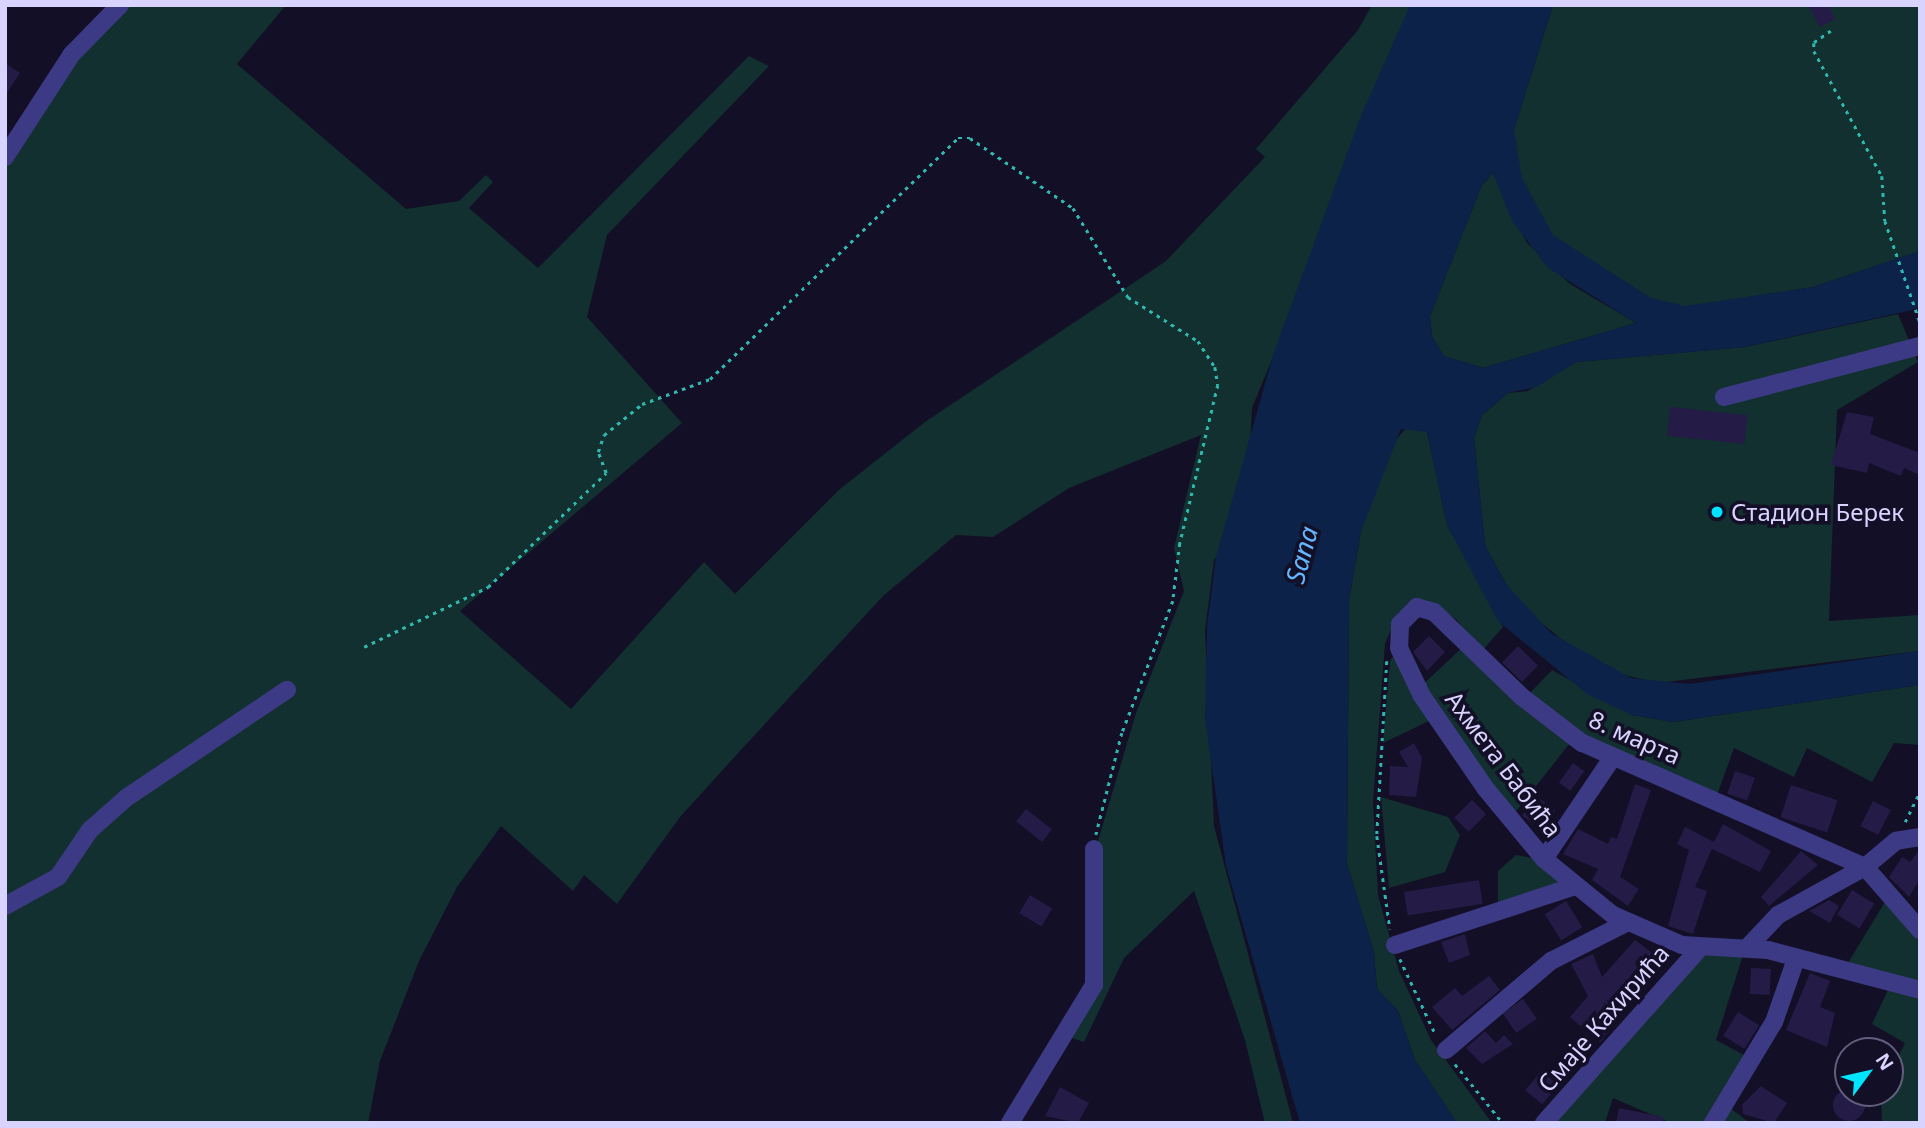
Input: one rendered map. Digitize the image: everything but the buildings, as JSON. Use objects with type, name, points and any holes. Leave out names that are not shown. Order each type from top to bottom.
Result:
[{"type":"street","points":[[5,157],[72,54],[120,5]]},
{"type":"street","points":[[1724,397],[1920,346]]},
{"type":"street","name":"8. марта","points":[[1397,636],[1410,610],[1434,612],[1553,723],[1612,758],[1865,867]]},
{"type":"street","name":"Ахмета Бабића","points":[[1397,636],[1405,663],[1434,718],[1544,859],[1575,886],[1626,923],[1700,948],[1748,947],[1920,990]]},
{"type":"street","points":[[5,906],[58,877],[90,831],[126,798],[287,690]]},
{"type":"street","points":[[1544,859],[1612,758]]},
{"type":"street","points":[[1748,947],[1778,915],[1865,867],[1896,841],[1920,837]]},
{"type":"street","points":[[1010,1123],[1042,1077],[1094,985],[1094,849]]},
{"type":"street","points":[[1865,867],[1920,930]]},
{"type":"street","points":[[1395,945],[1575,886]]},
{"type":"street","points":[[1446,1050],[1551,961],[1626,923]]},
{"type":"street","name":"Смaје Кахирића","points":[[1544,1123],[1700,948]]},
{"type":"street","points":[[1713,1123],[1774,1022],[1796,959]]},
{"type":"path","points":[[1831,31],[1814,43],[1814,51],[1882,176],[1885,221],[1920,322]]},
{"type":"path","points":[[364,647],[488,587],[606,473],[598,452],[604,435],[642,404],[710,379],[958,138],[970,138],[1073,208],[1128,297],[1198,341],[1218,386],[1180,543],[1173,600],[1122,733],[1094,849]]},
{"type":"path","points":[[1397,636],[1387,656],[1377,757],[1378,847],[1395,945],[1446,1050],[1503,1123]]},
{"type":"path","points":[[1896,841],[1920,791]]},
{"type":"green space","points":[[130,5],[286,5],[237,64],[406,209],[459,201],[486,175],[493,182],[469,208],[538,268],[749,56],[769,66],[607,235],[587,317],[682,423],[460,611],[571,709],[704,562],[735,594],[840,489],[925,422],[1166,261],[1265,157],[1256,149],[1358,30],[1372,5],[1417,5],[1252,408],[1246,518],[1214,560],[1205,631],[1214,826],[1293,1123],[1265,1123],[1245,1040],[1194,891],[1124,958],[1084,1042],[1072,1038],[1100,980],[1095,851],[1136,713],[1184,591],[1174,548],[1201,435],[1069,488],[993,537],[956,535],[883,596],[739,752],[680,817],[617,904],[584,875],[573,891],[501,826],[457,887],[419,961],[380,1061],[368,1123],[5,1123],[5,164],[82,53]]},
{"type":"green space","points":[[1553,5],[1920,5],[1920,251],[1813,287],[1671,310],[1571,272],[1513,178],[1514,130]]},
{"type":"green space","points":[[1493,173],[1527,243],[1570,284],[1636,323],[1483,368],[1444,356],[1432,337],[1430,316],[1482,185]]},
{"type":"green space","points":[[1898,314],[1918,362],[1837,410],[1829,621],[1920,615],[1920,651],[1658,683],[1608,671],[1577,652],[1527,611],[1506,584],[1485,545],[1474,438],[1482,415],[1508,393],[1528,391],[1576,362],[1745,347]]},
{"type":"green space","points":[[1407,427],[1427,432],[1447,525],[1503,627],[1481,652],[1457,620],[1434,604],[1398,612],[1385,644],[1373,802],[1378,895],[1399,971],[1431,1040],[1492,1123],[1457,1123],[1415,1060],[1398,1011],[1377,989],[1374,952],[1347,864],[1349,600],[1361,531],[1389,448]]},
{"type":"green space","points":[[1463,647],[1570,743],[1514,814],[1421,686]]},
{"type":"green space","points":[[1394,655],[1429,721],[1383,743],[1390,661]]},
{"type":"green space","points":[[1552,670],[1632,715],[1673,722],[1920,685],[1920,745],[1894,743],[1872,782],[1807,748],[1794,777],[1734,748],[1717,795],[1603,749],[1527,696]]},
{"type":"green space","points":[[1381,797],[1448,817],[1460,835],[1445,872],[1389,888]]},
{"type":"green space","points":[[1516,855],[1538,859],[1563,883],[1498,907],[1498,871]]},
{"type":"green space","points":[[1885,902],[1920,938],[1920,981],[1846,966]]},
{"type":"green space","points":[[1744,952],[1716,1040],[1757,1062],[1730,1108],[1750,1123],[1671,1123],[1613,1098],[1605,1123],[1554,1123],[1704,955]]},
{"type":"green space","points":[[1888,990],[1920,996],[1920,1123],[1882,1123],[1881,1107],[1904,1107],[1905,1043],[1904,1037],[1895,1037],[1872,1024]]},
{"type":"water","name":"Sana","points":[[1410,5],[1553,5],[1514,130],[1522,178],[1553,235],[1651,298],[1685,306],[1813,287],[1920,251],[1920,306],[1912,310],[1745,347],[1576,362],[1537,387],[1508,393],[1482,415],[1474,438],[1485,545],[1506,584],[1551,633],[1631,678],[1689,684],[1920,651],[1920,685],[1673,722],[1632,715],[1587,694],[1498,621],[1447,525],[1427,432],[1401,429],[1361,531],[1349,600],[1347,864],[1374,952],[1377,989],[1398,1011],[1415,1060],[1457,1123],[1300,1123],[1226,866],[1205,719],[1207,626],[1216,557],[1274,352],[1360,118]],"holes":[[[1493,173],[1512,221],[1548,268],[1636,323],[1483,368],[1444,356],[1432,337],[1430,316],[1482,185]]]},
{"type":"place","name":"Стадион Берек","points":[[1717,512]]}]
